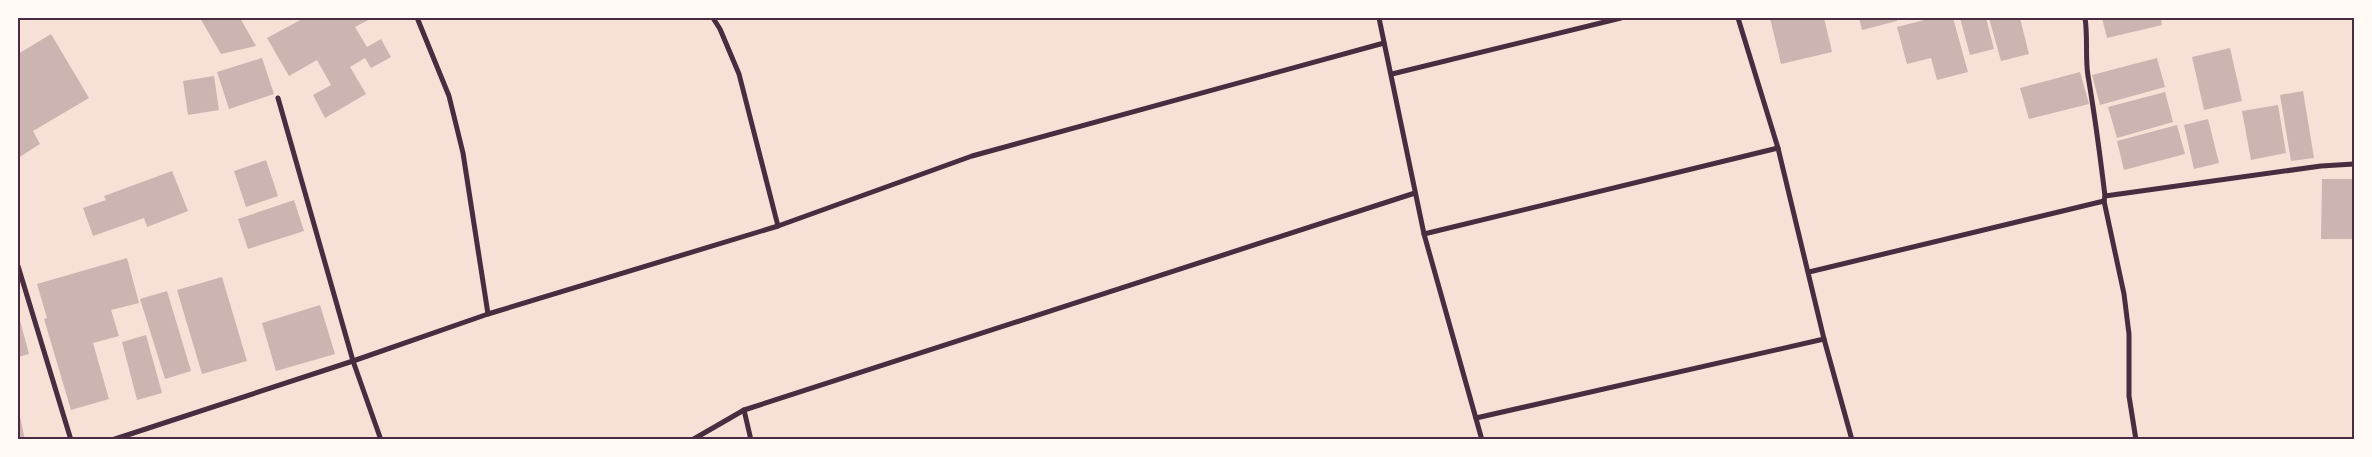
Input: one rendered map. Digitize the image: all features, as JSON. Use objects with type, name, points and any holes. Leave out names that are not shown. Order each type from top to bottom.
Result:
[{"type":"street","points":[[713,18],[720,29],[739,74],[778,226]]},
{"type":"street","points":[[1379,18],[1424,234],[1482,440]]},
{"type":"street","points":[[1392,74],[1620,18]]},
{"type":"street","points":[[1738,18],[1778,148],[1824,339],[1852,440]]},
{"type":"street","points":[[2085,18],[2088,38],[2088,74],[2094,104],[2105,198],[2124,294],[2129,334],[2129,396],[2136,440]]},
{"type":"street","points":[[418,20],[449,96],[464,153],[488,314]]},
{"type":"street","points":[[112,440],[353,361],[488,314],[778,226],[972,156],[1384,43]]},
{"type":"street","points":[[278,98],[353,361],[381,440]]},
{"type":"street","points":[[1424,234],[1778,148]]},
{"type":"street","points":[[1809,272],[2105,198],[2320,166],[2354,164]]},
{"type":"street","points":[[692,440],[744,410],[1415,193]]},
{"type":"street","points":[[18,266],[71,440]]},
{"type":"street","points":[[1476,418],[1824,339]]},
{"type":"street","points":[[744,410],[751,440]]},
{"type":"building","points":[[200,18],[240,18],[256,46],[221,54]]},
{"type":"building","points":[[304,18],[372,18],[355,27],[367,47],[381,39],[391,57],[371,68],[365,58],[350,67],[366,94],[325,118],[313,95],[331,85],[317,60],[289,76],[267,38]]},
{"type":"building","points":[[1770,18],[1824,18],[1832,52],[1781,64]]},
{"type":"building","points":[[1859,18],[1896,18],[1897,21],[1862,30]]},
{"type":"building","points":[[1932,18],[1953,18],[1968,72],[1937,80],[1931,58],[1907,64],[1897,27]]},
{"type":"building","points":[[1960,18],[1986,18],[1994,49],[1970,55]]},
{"type":"building","points":[[1989,18],[2020,18],[2029,54],[2001,61]]},
{"type":"building","points":[[2102,18],[2161,18],[2162,25],[2107,38]]},
{"type":"building","points":[[51,34],[89,98],[33,131],[40,144],[18,158],[18,54]]},
{"type":"building","points":[[2230,48],[2242,101],[2204,110],[2192,57]]},
{"type":"building","points":[[262,58],[274,94],[229,109],[217,72]]},
{"type":"building","points":[[2157,58],[2165,87],[2100,105],[2092,75]]},
{"type":"building","points":[[2080,72],[2089,104],[2029,119],[2020,88]]},
{"type":"building","points":[[214,76],[219,110],[188,115],[183,81]]},
{"type":"building","points":[[2303,91],[2314,158],[2291,161],[2280,95]]},
{"type":"building","points":[[2165,92],[2173,122],[2117,138],[2108,107]]},
{"type":"building","points":[[2278,105],[2286,153],[2251,160],[2242,111]]},
{"type":"building","points":[[2208,119],[2219,163],[2194,169],[2184,125]]},
{"type":"building","points":[[2177,125],[2185,154],[2124,170],[2117,141]]},
{"type":"building","points":[[266,160],[278,196],[246,207],[234,171]]},
{"type":"building","points":[[172,171],[188,211],[147,227],[144,218],[93,236],[83,208],[106,200],[104,196]]},
{"type":"building","points":[[2322,179],[2354,179],[2354,239],[2321,239]]},
{"type":"building","points":[[294,200],[304,231],[248,249],[238,219]]},
{"type":"building","points":[[127,258],[139,303],[111,310],[119,336],[93,343],[109,399],[71,410],[44,319],[47,318],[37,284]]},
{"type":"building","points":[[222,277],[247,361],[202,374],[177,290]]},
{"type":"building","points":[[167,291],[191,371],[165,379],[140,299]]},
{"type":"building","points":[[320,305],[335,354],[276,371],[262,323]]},
{"type":"building","points":[[18,313],[29,354],[18,357]]},
{"type":"building","points":[[146,335],[162,393],[137,400],[122,342]]},
{"type":"building","points":[[18,407],[25,440],[18,440]]}]
